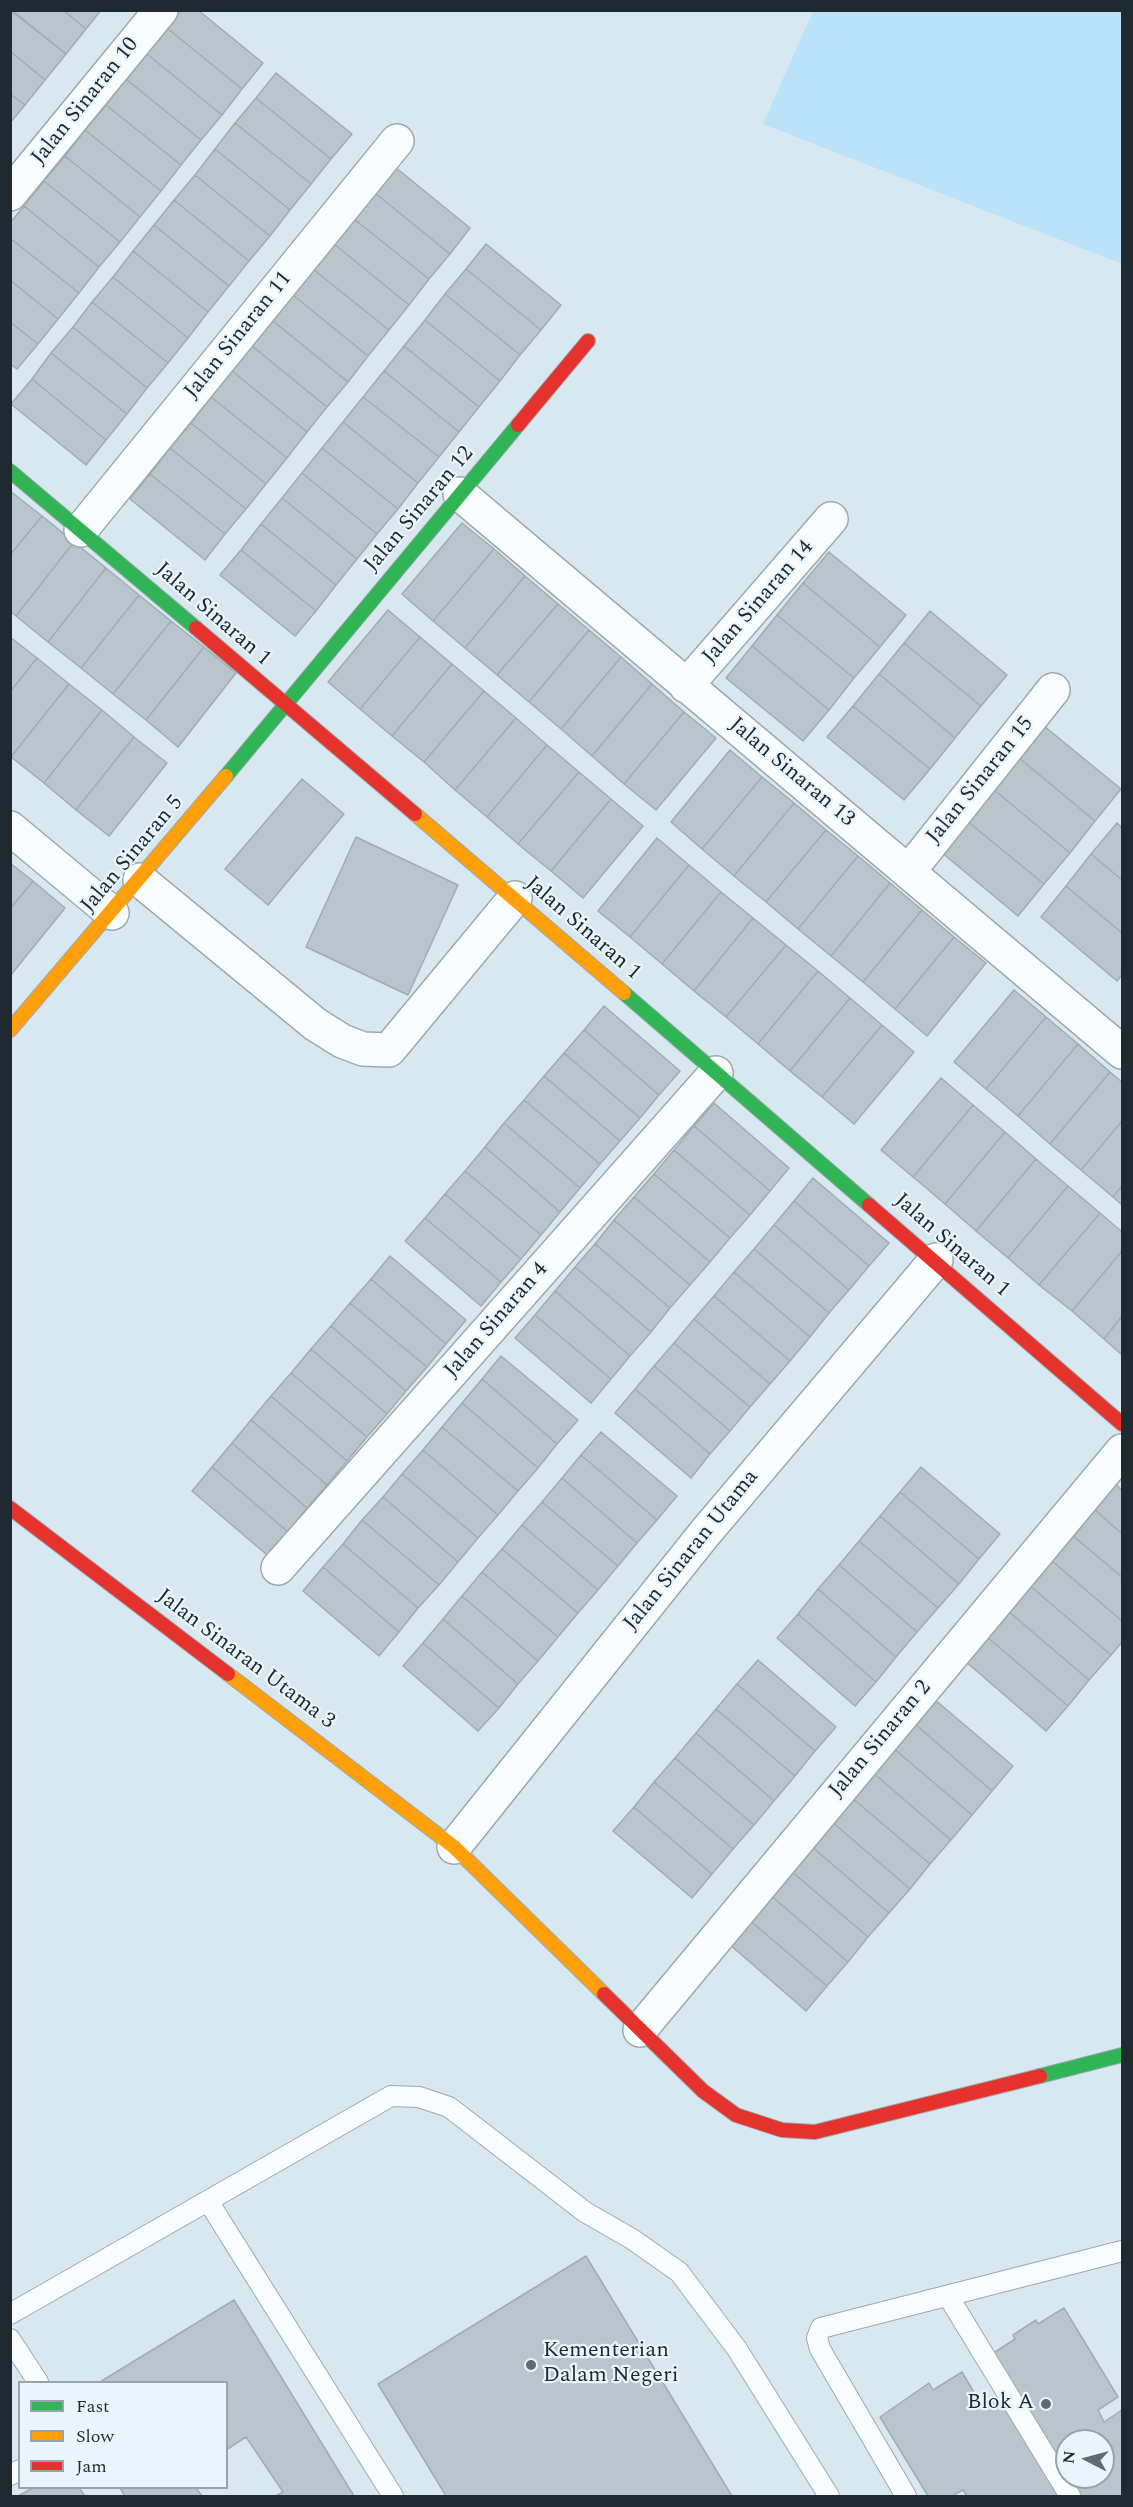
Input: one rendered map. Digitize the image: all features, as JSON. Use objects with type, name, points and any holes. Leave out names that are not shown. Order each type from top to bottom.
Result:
[{"type":"street","name":"Jalan Sinaran 10","points":[[10,194],[161,10]]},
{"type":"street","name":"Jalan Sinaran 11","points":[[81,530],[398,141]]},
{"type":"street","name":"Jalan Sinaran 12","points":[[284,705],[588,341]]},
{"type":"street","name":"Jalan Sinaran 1","points":[[10,471],[515,898],[936,1260],[1122,1424]]},
{"type":"street","name":"Jalan Sinaran 13","points":[[460,494],[909,871],[1118,1038]]},
{"type":"street","name":"Jalan Sinaran 14","points":[[686,686],[831,519]]},
{"type":"street","name":"Jalan Sinaran 15","points":[[909,871],[1053,690]]},
{"type":"street","name":"Jalan Sinaran 5","points":[[10,1030],[140,880],[284,705]]},
{"type":"street","points":[[10,828],[112,913]]},
{"type":"street","points":[[140,880],[315,1024],[342,1041],[363,1049],[389,1050],[515,898]]},
{"type":"street","name":"Jalan Sinaran 4","points":[[278,1568],[716,1073]]},
{"type":"street","name":"Jalan Sinaran Utama","points":[[454,1847],[705,1533],[936,1260]]},
{"type":"street","name":"Jalan Sinaran 2","points":[[640,2030],[1122,1451]]},
{"type":"street","name":"Jalan Sinaran Utama 3","points":[[10,1508],[454,1847],[703,2091],[736,2115],[782,2130],[815,2132],[1122,2055]]},
{"type":"lane","points":[[10,2314],[392,2096],[419,2097],[449,2107],[585,2212],[632,2239],[679,2272],[737,2349],[829,2496]]},
{"type":"lane","points":[[208,2201],[393,2496]]},
{"type":"lane","points":[[906,2496],[820,2349],[817,2338],[821,2328],[1122,2251]]},
{"type":"lane","points":[[948,2296],[1070,2496]]},
{"type":"lane","points":[[10,2339],[37,2381]]},
{"type":"shaded area","points":[[813,11],[1122,11],[1122,264],[763,124]]},
{"type":"building","points":[[10,10],[66,54],[45,80],[10,51]]},
{"type":"building","points":[[12,10],[63,10],[86,29],[66,54]]},
{"type":"building","points":[[63,10],[101,10],[86,29]]},
{"type":"building","points":[[181,10],[198,10],[263,63],[242,89],[167,28]]},
{"type":"building","points":[[167,28],[242,89],[222,115],[147,54]]},
{"type":"building","points":[[10,51],[45,80],[25,105],[10,94]]},
{"type":"building","points":[[147,54],[222,115],[201,140],[126,79]]},
{"type":"building","points":[[276,73],[352,134],[331,159],[256,98]]},
{"type":"building","points":[[126,79],[201,140],[181,165],[106,105]]},
{"type":"building","points":[[10,94],[25,105],[10,123]]},
{"type":"building","points":[[256,98],[331,159],[311,184],[235,123]]},
{"type":"building","points":[[106,105],[181,165],[161,191],[85,130]]},
{"type":"building","points":[[235,123],[311,184],[290,210],[215,149]]},
{"type":"building","points":[[85,130],[161,191],[140,217],[65,156]]},
{"type":"building","points":[[215,149],[290,210],[270,236],[195,175]]},
{"type":"building","points":[[65,156],[140,217],[120,242],[44,181]]},
{"type":"building","points":[[395,167],[470,228],[450,254],[375,193]]},
{"type":"building","points":[[195,175],[270,236],[249,261],[174,200]]},
{"type":"building","points":[[44,181],[120,242],[99,267],[24,206]]},
{"type":"building","points":[[375,193],[450,254],[429,279],[354,219]]},
{"type":"building","points":[[174,200],[249,261],[229,286],[154,225]]},
{"type":"building","points":[[24,206],[99,267],[79,293],[10,238],[10,223]]},
{"type":"building","points":[[354,219],[429,279],[409,305],[334,244]]},
{"type":"building","points":[[154,225],[229,286],[208,312],[133,251]]},
{"type":"building","points":[[10,238],[79,293],[58,319],[10,280]]},
{"type":"building","points":[[334,244],[409,305],[389,330],[314,270]]},
{"type":"building","points":[[486,244],[561,305],[541,330],[466,269]]},
{"type":"building","points":[[133,251],[208,312],[188,338],[113,277]]},
{"type":"building","points":[[466,269],[541,330],[520,355],[445,294]]},
{"type":"building","points":[[314,270],[389,330],[368,356],[293,295]]},
{"type":"building","points":[[113,277],[188,338],[168,363],[92,302]]},
{"type":"building","points":[[10,280],[58,319],[38,344],[10,322]]},
{"type":"building","points":[[445,294],[520,355],[500,381],[425,320]]},
{"type":"building","points":[[293,295],[368,356],[348,382],[273,321]]},
{"type":"building","points":[[92,302],[168,363],[147,388],[73,327]]},
{"type":"building","points":[[425,320],[500,381],[479,407],[404,346]]},
{"type":"building","points":[[273,321],[348,382],[327,407],[252,346]]},
{"type":"building","points":[[10,322],[38,344],[17,369],[10,364]]},
{"type":"building","points":[[73,327],[147,388],[127,414],[51,353]]},
{"type":"building","points":[[252,346],[327,407],[307,432],[232,371]]},
{"type":"building","points":[[404,346],[479,407],[459,432],[384,371]]},
{"type":"building","points":[[51,353],[127,414],[106,440],[32,379]]},
{"type":"building","points":[[232,371],[307,432],[287,458],[211,397]]},
{"type":"building","points":[[384,371],[459,432],[439,457],[363,397]]},
{"type":"building","points":[[32,379],[106,440],[86,465],[11,404]]},
{"type":"building","points":[[211,397],[287,458],[266,484],[191,423]]},
{"type":"building","points":[[363,397],[439,457],[418,483],[343,422]]},
{"type":"building","points":[[343,422],[418,483],[398,509],[322,448]]},
{"type":"building","points":[[191,423],[266,484],[246,509],[170,448]]},
{"type":"building","points":[[170,448],[246,509],[225,534],[150,474]]},
{"type":"building","points":[[322,448],[398,509],[377,534],[302,473]]},
{"type":"building","points":[[302,473],[377,534],[357,559],[282,498]]},
{"type":"building","points":[[150,474],[225,534],[205,560],[130,499]]},
{"type":"building","points":[[10,491],[42,516],[10,555]]},
{"type":"building","points":[[282,498],[357,559],[336,585],[261,524]]},
{"type":"building","points":[[42,516],[74,542],[16,616],[10,611],[10,555]]},
{"type":"building","points":[[462,523],[494,549],[433,621],[402,594]]},
{"type":"building","points":[[261,524],[336,585],[316,611],[241,550]]},
{"type":"building","points":[[74,542],[106,568],[48,642],[16,616]]},
{"type":"building","points":[[494,549],[525,576],[465,648],[433,621]]},
{"type":"building","points":[[241,550],[316,611],[295,636],[220,575]]},
{"type":"building","points":[[829,552],[906,615],[880,647],[803,583]]},
{"type":"building","points":[[106,568],[139,595],[81,668],[48,642]]},
{"type":"building","points":[[525,576],[558,604],[497,675],[465,648]]},
{"type":"building","points":[[803,583],[880,647],[854,678],[777,615]]},
{"type":"building","points":[[139,595],[171,621],[113,694],[81,668]]},
{"type":"building","points":[[558,604],[589,630],[529,702],[497,675]]},
{"type":"building","points":[[388,610],[420,637],[360,709],[328,682]]},
{"type":"building","points":[[930,611],[1007,675],[981,706],[904,643]]},
{"type":"building","points":[[777,615],[854,678],[829,710],[752,646]]},
{"type":"building","points":[[171,621],[204,647],[146,720],[113,694]]},
{"type":"building","points":[[589,630],[621,657],[561,729],[529,702]]},
{"type":"building","points":[[10,637],[37,658],[10,692]]},
{"type":"building","points":[[420,637],[452,664],[392,736],[360,709]]},
{"type":"building","points":[[904,643],[981,706],[955,738],[879,674]]},
{"type":"building","points":[[752,646],[829,710],[803,741],[726,678]]},
{"type":"building","points":[[204,647],[236,673],[178,747],[146,720]]},
{"type":"building","points":[[621,657],[652,684],[592,756],[561,729]]},
{"type":"building","points":[[37,658],[69,684],[11,757],[10,692]]},
{"type":"building","points":[[452,664],[484,691],[424,762],[392,736]]},
{"type":"building","points":[[879,674],[955,738],[930,769],[853,706]]},
{"type":"building","points":[[69,684],[102,710],[44,783],[11,757]]},
{"type":"building","points":[[652,684],[684,712],[624,784],[592,756]]},
{"type":"building","points":[[484,691],[516,718],[455,790],[424,762]]},
{"type":"building","points":[[853,706],[930,769],[904,800],[827,737]]},
{"type":"building","points":[[102,710],[134,737],[76,810],[44,783]]},
{"type":"building","points":[[684,712],[716,738],[656,810],[624,784]]},
{"type":"building","points":[[516,718],[547,745],[487,817],[455,790]]},
{"type":"building","points":[[1044,726],[1121,789],[1095,821],[1018,757]]},
{"type":"building","points":[[134,737],[167,763],[109,836],[76,810]]},
{"type":"building","points":[[547,745],[579,772],[518,844],[487,817]]},
{"type":"building","points":[[730,750],[762,777],[702,849],[671,822]]},
{"type":"building","points":[[1018,757],[1095,821],[1070,853],[993,789]]},
{"type":"building","points":[[579,772],[611,799],[551,871],[518,844]]},
{"type":"building","points":[[762,777],[794,803],[734,876],[702,849]]},
{"type":"building","points":[[302,779],[344,814],[268,905],[225,869]]},
{"type":"building","points":[[993,789],[1070,853],[1044,884],[967,821]]},
{"type":"building","points":[[611,799],[643,826],[583,898],[551,871]]},
{"type":"building","points":[[794,803],[826,830],[766,902],[734,876]]},
{"type":"building","points":[[967,821],[1044,884],[1018,916],[941,852]]},
{"type":"building","points":[[1117,823],[1122,828],[1122,880],[1091,854]]},
{"type":"building","points":[[826,830],[858,856],[798,929],[766,902]]},
{"type":"building","points":[[356,837],[458,885],[408,995],[306,947]]},
{"type":"building","points":[[657,838],[689,865],[630,937],[598,911]]},
{"type":"building","points":[[1091,854],[1122,880],[1122,933],[1066,886]]},
{"type":"building","points":[[858,856],[890,883],[831,956],[798,929]]},
{"type":"building","points":[[10,863],[33,881],[10,909]]},
{"type":"building","points":[[689,865],[721,892],[662,964],[630,937]]},
{"type":"building","points":[[33,881],[65,908],[10,976],[10,909]]},
{"type":"building","points":[[890,883],[922,910],[863,982],[831,956]]},
{"type":"building","points":[[1066,886],[1122,933],[1122,975],[1117,981],[1041,917]]},
{"type":"building","points":[[721,892],[753,918],[694,991],[662,964]]},
{"type":"building","points":[[922,910],[954,937],[895,1009],[863,982]]},
{"type":"building","points":[[753,918],[786,945],[726,1017],[694,991]]},
{"type":"building","points":[[954,937],[986,963],[927,1036],[895,1009]]},
{"type":"building","points":[[786,945],[818,971],[758,1044],[726,1017]]},
{"type":"building","points":[[818,971],[850,998],[790,1071],[758,1044]]},
{"type":"building","points":[[1014,990],[1046,1017],[986,1089],[954,1062]]},
{"type":"building","points":[[850,998],[882,1025],[822,1097],[790,1071]]},
{"type":"building","points":[[604,1006],[680,1071],[659,1095],[584,1030]]},
{"type":"building","points":[[1046,1017],[1078,1044],[1018,1116],[986,1089]]},
{"type":"building","points":[[882,1025],[914,1052],[854,1124],[822,1097]]},
{"type":"building","points":[[584,1030],[659,1095],[640,1118],[564,1053]]},
{"type":"building","points":[[1078,1044],[1110,1072],[1050,1144],[1018,1116]]},
{"type":"building","points":[[564,1053],[640,1118],[620,1141],[544,1076]]},
{"type":"building","points":[[1110,1072],[1122,1082],[1122,1121],[1081,1170],[1050,1144]]},
{"type":"building","points":[[544,1076],[620,1141],[600,1164],[524,1100]]},
{"type":"building","points":[[941,1078],[973,1105],[913,1177],[881,1150]]},
{"type":"building","points":[[524,1100],[600,1164],[580,1188],[504,1123]]},
{"type":"building","points":[[714,1103],[789,1168],[770,1191],[694,1126]]},
{"type":"building","points":[[973,1105],[1005,1132],[945,1204],[913,1177]]},
{"type":"building","points":[[1122,1121],[1122,1186],[1113,1197],[1081,1170]]},
{"type":"building","points":[[504,1123],[580,1188],[560,1212],[485,1147]]},
{"type":"building","points":[[694,1126],[770,1191],[750,1215],[674,1150]]},
{"type":"building","points":[[1005,1132],[1036,1159],[976,1231],[945,1204]]},
{"type":"building","points":[[485,1147],[560,1212],[541,1235],[465,1171]]},
{"type":"building","points":[[674,1150],[750,1215],[730,1238],[654,1174]]},
{"type":"building","points":[[1036,1159],[1068,1186],[1008,1258],[976,1231]]},
{"type":"building","points":[[465,1171],[541,1235],[521,1259],[445,1194]]},
{"type":"building","points":[[654,1174],[730,1238],[710,1262],[634,1197]]},
{"type":"building","points":[[813,1178],[889,1243],[869,1266],[794,1201]]},
{"type":"building","points":[[1068,1186],[1100,1213],[1039,1285],[1008,1258]]},
{"type":"building","points":[[1122,1186],[1122,1205],[1113,1197]]},
{"type":"building","points":[[445,1194],[521,1259],[501,1282],[425,1218]]},
{"type":"building","points":[[634,1197],[710,1262],[690,1285],[614,1220]]},
{"type":"building","points":[[794,1201],[869,1266],[849,1290],[774,1225]]},
{"type":"building","points":[[1100,1213],[1122,1232],[1122,1251],[1072,1311],[1039,1285]]},
{"type":"building","points":[[425,1218],[501,1282],[481,1306],[405,1241]]},
{"type":"building","points":[[614,1220],[690,1285],[670,1308],[595,1244]]},
{"type":"building","points":[[774,1225],[849,1290],[829,1313],[754,1249]]},
{"type":"building","points":[[595,1244],[670,1308],[651,1332],[575,1267]]},
{"type":"building","points":[[754,1249],[829,1313],[810,1337],[734,1272]]},
{"type":"building","points":[[1122,1251],[1122,1316],[1104,1339],[1072,1311]]},
{"type":"building","points":[[390,1256],[466,1320],[446,1344],[371,1279]]},
{"type":"building","points":[[575,1267],[651,1332],[630,1356],[555,1291]]},
{"type":"building","points":[[734,1272],[810,1337],[790,1361],[714,1296]]},
{"type":"building","points":[[371,1279],[446,1344],[427,1367],[350,1303]]},
{"type":"building","points":[[555,1291],[630,1356],[611,1379],[535,1315]]},
{"type":"building","points":[[714,1296],[790,1361],[770,1384],[694,1319]]},
{"type":"building","points":[[350,1303],[427,1367],[406,1391],[331,1326]]},
{"type":"building","points":[[535,1315],[611,1379],[591,1403],[515,1338]]},
{"type":"building","points":[[1122,1316],[1122,1355],[1104,1339]]},
{"type":"building","points":[[694,1319],[770,1384],[750,1407],[674,1343]]},
{"type":"building","points":[[331,1326],[406,1391],[387,1414],[311,1349]]},
{"type":"building","points":[[674,1343],[750,1407],[730,1431],[654,1366]]},
{"type":"building","points":[[311,1349],[387,1414],[367,1437],[291,1373]]},
{"type":"building","points":[[501,1356],[578,1420],[557,1444],[482,1379]]},
{"type":"building","points":[[654,1366],[730,1431],[710,1454],[635,1389]]},
{"type":"building","points":[[291,1373],[367,1437],[347,1461],[271,1396]]},
{"type":"building","points":[[482,1379],[557,1444],[538,1468],[462,1403]]},
{"type":"building","points":[[635,1389],[710,1454],[691,1478],[615,1413]]},
{"type":"building","points":[[271,1396],[347,1461],[327,1485],[251,1420]]},
{"type":"building","points":[[462,1403],[538,1468],[518,1491],[442,1427]]},
{"type":"building","points":[[251,1420],[327,1485],[307,1508],[232,1443]]},
{"type":"building","points":[[442,1427],[518,1491],[498,1515],[423,1450]]},
{"type":"building","points":[[601,1432],[677,1496],[657,1520],[581,1455]]},
{"type":"building","points":[[232,1443],[307,1508],[288,1532],[212,1467]]},
{"type":"building","points":[[423,1450],[498,1515],[478,1538],[402,1474]]},
{"type":"building","points":[[581,1455],[657,1520],[637,1543],[562,1478]]},
{"type":"building","points":[[212,1467],[288,1532],[267,1555],[192,1491]]},
{"type":"building","points":[[921,1467],[1000,1534],[979,1559],[900,1492]]},
{"type":"building","points":[[402,1474],[478,1538],[458,1562],[383,1497]]},
{"type":"building","points":[[562,1478],[637,1543],[618,1566],[542,1502]]},
{"type":"building","points":[[1115,1484],[1122,1490],[1122,1534],[1094,1509]]},
{"type":"building","points":[[900,1492],[979,1559],[959,1584],[880,1516]]},
{"type":"building","points":[[383,1497],[458,1562],[439,1585],[362,1520]]},
{"type":"building","points":[[542,1502],[618,1566],[598,1590],[522,1525]]},
{"type":"building","points":[[1094,1509],[1122,1534],[1122,1577],[1072,1535]]},
{"type":"building","points":[[880,1516],[959,1584],[938,1608],[859,1541]]},
{"type":"building","points":[[362,1520],[439,1585],[418,1608],[343,1544]]},
{"type":"building","points":[[522,1525],[598,1590],[578,1613],[502,1549]]},
{"type":"building","points":[[1072,1535],[1122,1577],[1122,1621],[1051,1560]]},
{"type":"building","points":[[859,1541],[938,1608],[917,1632],[839,1565]]},
{"type":"building","points":[[343,1544],[418,1608],[399,1632],[323,1567]]},
{"type":"building","points":[[502,1549],[578,1613],[558,1637],[482,1572]]},
{"type":"building","points":[[1051,1560],[1122,1621],[1122,1642],[1111,1655],[1029,1585]]},
{"type":"building","points":[[839,1565],[917,1632],[896,1657],[818,1589]]},
{"type":"building","points":[[323,1567],[399,1632],[379,1656],[303,1591]]},
{"type":"building","points":[[482,1572],[558,1637],[538,1661],[462,1596]]},
{"type":"building","points":[[1029,1585],[1111,1655],[1089,1680],[1008,1611]]},
{"type":"building","points":[[818,1589],[896,1657],[876,1682],[798,1614]]},
{"type":"building","points":[[462,1596],[538,1661],[518,1684],[443,1619]]},
{"type":"building","points":[[1008,1611],[1089,1680],[1068,1706],[986,1636]]},
{"type":"building","points":[[798,1614],[876,1682],[855,1706],[777,1638]]},
{"type":"building","points":[[443,1619],[518,1684],[499,1708],[423,1643]]},
{"type":"building","points":[[986,1636],[1068,1706],[1046,1731],[965,1661]]},
{"type":"building","points":[[423,1643],[499,1708],[478,1731],[403,1666]]},
{"type":"building","points":[[758,1660],[836,1727],[815,1751],[737,1684]]},
{"type":"building","points":[[737,1684],[815,1751],[795,1776],[716,1709]]},
{"type":"building","points":[[934,1699],[1013,1766],[992,1791],[914,1723]]},
{"type":"building","points":[[716,1709],[795,1776],[774,1801],[696,1733]]},
{"type":"building","points":[[914,1723],[992,1791],[972,1815],[893,1748]]},
{"type":"building","points":[[696,1733],[774,1801],[754,1825],[675,1758]]},
{"type":"building","points":[[893,1748],[972,1815],[951,1840],[872,1772]]},
{"type":"building","points":[[675,1758],[754,1825],[733,1849],[654,1782]]},
{"type":"building","points":[[872,1772],[951,1840],[930,1864],[851,1797]]},
{"type":"building","points":[[654,1782],[733,1849],[712,1874],[634,1807]]},
{"type":"building","points":[[851,1797],[930,1864],[910,1889],[831,1821]]},
{"type":"building","points":[[634,1807],[712,1874],[692,1898],[613,1831]]},
{"type":"building","points":[[831,1821],[910,1889],[889,1913],[811,1846]]},
{"type":"building","points":[[811,1846],[889,1913],[868,1937],[790,1870]]},
{"type":"building","points":[[790,1870],[868,1937],[848,1962],[769,1894]]},
{"type":"building","points":[[769,1894],[848,1962],[827,1986],[748,1919]]},
{"type":"building","points":[[748,1919],[827,1986],[806,2011],[728,1943]]},
{"type":"building","name":"Kementerian Dalam Negeri","points":[[586,2256],[732,2496],[446,2496],[378,2384]]},
{"type":"building","points":[[234,2300],[354,2496],[276,2496],[283,2492],[246,2437],[228,2449],[228,2381],[102,2381]]},
{"type":"building","name":"Blok A","points":[[1064,2308],[1118,2397],[1098,2410],[1104,2422],[1122,2410],[1122,2496],[967,2496],[963,2490],[952,2496],[928,2496],[880,2417],[929,2383],[933,2390],[962,2372],[982,2406],[1009,2389],[989,2356],[1015,2339],[1013,2335],[1036,2320],[1038,2324]]},
{"type":"building","points":[[31,2489],[80,2489],[85,2496],[18,2496]]},
{"type":"building","points":[[121,2489],[197,2489],[202,2496],[125,2496]]},
{"type":"traffic: fast","points":[[226,776],[518,425]]},
{"type":"traffic: fast","points":[[10,471],[196,628]]},
{"type":"traffic: fast","points":[[624,993],[869,1205]]},
{"type":"traffic: fast","points":[[1040,2076],[1122,2055]]},
{"type":"traffic: slow","points":[[10,1030],[226,776]]},
{"type":"traffic: slow","points":[[415,814],[624,993]]},
{"type":"traffic: slow","points":[[228,1674],[454,1847],[604,1994]]},
{"type":"traffic: jam","points":[[518,425],[588,341]]},
{"type":"traffic: jam","points":[[196,628],[415,814]]},
{"type":"traffic: jam","points":[[869,1205],[1122,1424]]},
{"type":"traffic: jam","points":[[10,1508],[228,1674]]},
{"type":"traffic: jam","points":[[604,1994],[703,2091],[736,2115],[782,2130],[815,2132],[1040,2076]]},
{"type":"place","name":"Kementerian Dalam Negeri","points":[[531,2365]]},
{"type":"place","name":"Blok A","points":[[1046,2404]]}]
